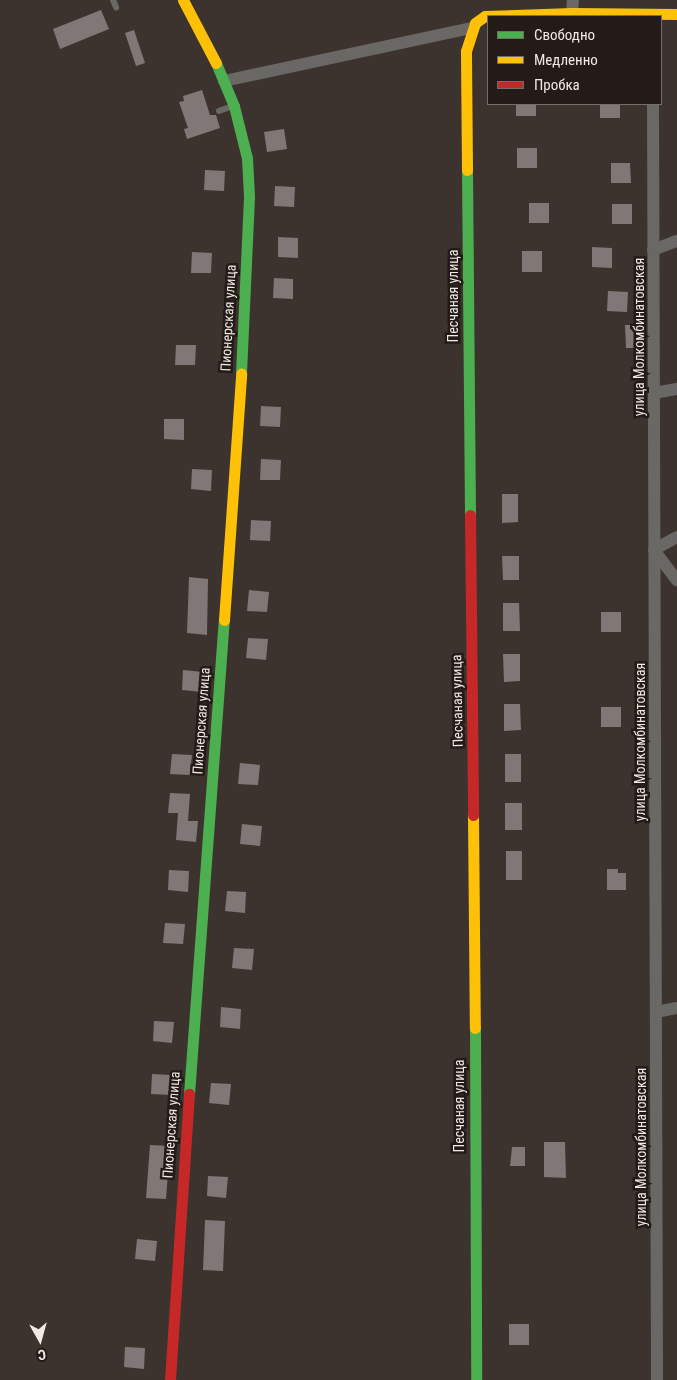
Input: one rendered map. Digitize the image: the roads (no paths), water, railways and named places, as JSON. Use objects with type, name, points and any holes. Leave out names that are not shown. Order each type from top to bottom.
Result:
[{"type":"street","name":"Пионерская улица","points":[[170,1380],[195,1008],[237,452],[249,190],[247,158],[234,106],[222,75],[183,0]]},
{"type":"street","points":[[492,15],[572,6],[653,15],[677,14]]},
{"type":"street","points":[[222,75],[473,26],[487,16]]},
{"type":"street","name":"Песчаная улица","points":[[473,26],[466,51],[465,69],[474,902],[476,1380]]},
{"type":"street","name":"улица Молкомбинатовская","points":[[653,105],[657,1380]]},
{"type":"street","points":[[654,250],[677,241]]},
{"type":"street","points":[[654,393],[677,389]]},
{"type":"street","points":[[677,537],[654,550],[677,580]]},
{"type":"street","points":[[656,1012],[677,1008]]},
{"type":"lane","points":[[113,0],[116,7]]},
{"type":"lane","points":[[219,111],[234,106]]}]
